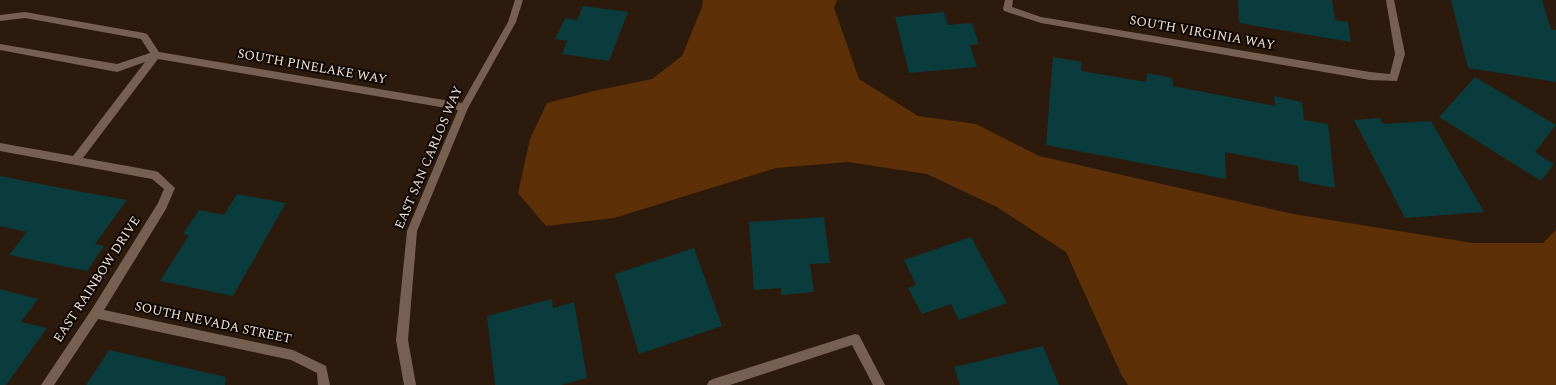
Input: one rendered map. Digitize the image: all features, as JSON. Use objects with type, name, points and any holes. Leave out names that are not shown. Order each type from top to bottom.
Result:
[{"type":"street","name":"EAST SAN CARLOS WAY","points":[[410,385],[402,340],[412,231],[464,107],[512,22],[519,0]]},
{"type":"street","name":"SOUTH VIRGINIA WAY","points":[[1008,5],[1041,20],[1370,76],[1394,78],[1400,54],[1390,0]]},
{"type":"street","points":[[0,18],[25,15],[144,36],[156,55],[75,161],[0,147]]},
{"type":"street","name":"SOUTH PINELAKE WAY","points":[[0,47],[117,68],[156,55],[464,107]]},
{"type":"street","name":"EAST RAINBOW DRIVE","points":[[47,385],[96,313],[162,206],[170,188],[156,175],[75,161]]},
{"type":"street","name":"SOUTH NEVADA STREET","points":[[96,313],[293,355],[322,370],[324,385]]},
{"type":"street","points":[[713,385],[855,339],[879,385]]},
{"type":"shaded area","points":[[703,0],[837,0],[834,8],[859,79],[918,116],[976,124],[1039,156],[1293,214],[1473,243],[1543,243],[1556,230],[1556,385],[1128,385],[1121,374],[1066,252],[997,207],[927,174],[848,162],[776,168],[614,218],[546,226],[518,193],[530,139],[547,103],[594,91],[652,79],[682,56],[702,7]]},
{"type":"building","points":[[1238,0],[1332,0],[1335,20],[1348,22],[1351,42],[1239,23]]},
{"type":"building","points":[[1451,0],[1542,0],[1551,29],[1556,30],[1556,82],[1468,68]]},
{"type":"building","points":[[583,6],[628,12],[609,61],[562,54],[567,41],[555,39],[565,18],[577,20]]},
{"type":"building","points":[[944,12],[948,25],[972,23],[979,44],[970,45],[977,67],[909,73],[895,17]]},
{"type":"building","points":[[1053,57],[1082,62],[1081,71],[1146,82],[1147,73],[1172,78],[1173,86],[1275,106],[1274,96],[1302,102],[1304,120],[1328,124],[1335,188],[1299,181],[1298,166],[1225,152],[1226,179],[1046,145]]},
{"type":"building","points":[[1475,77],[1556,125],[1535,152],[1554,164],[1541,181],[1439,117]]},
{"type":"building","points":[[1380,118],[1383,124],[1431,121],[1484,212],[1405,218],[1354,120]]},
{"type":"building","points":[[0,176],[127,200],[95,244],[104,246],[87,271],[9,255],[27,232],[0,226]]},
{"type":"building","points":[[237,194],[286,203],[233,296],[160,281],[189,235],[183,234],[199,210],[224,215]]},
{"type":"building","points":[[824,217],[830,263],[810,264],[814,292],[781,295],[781,288],[754,290],[749,222]]},
{"type":"building","points":[[971,237],[1007,303],[959,320],[951,304],[922,314],[908,288],[916,285],[904,260]]},
{"type":"building","points":[[694,248],[722,326],[639,354],[615,274]]},
{"type":"building","points":[[0,289],[38,299],[21,322],[47,328],[6,385],[0,385]]},
{"type":"building","points":[[552,299],[553,308],[574,302],[587,378],[561,385],[495,385],[487,316]]},
{"type":"building","points":[[1043,346],[1059,385],[960,385],[954,367]]},
{"type":"building","points":[[109,350],[226,377],[225,385],[86,385]]}]
